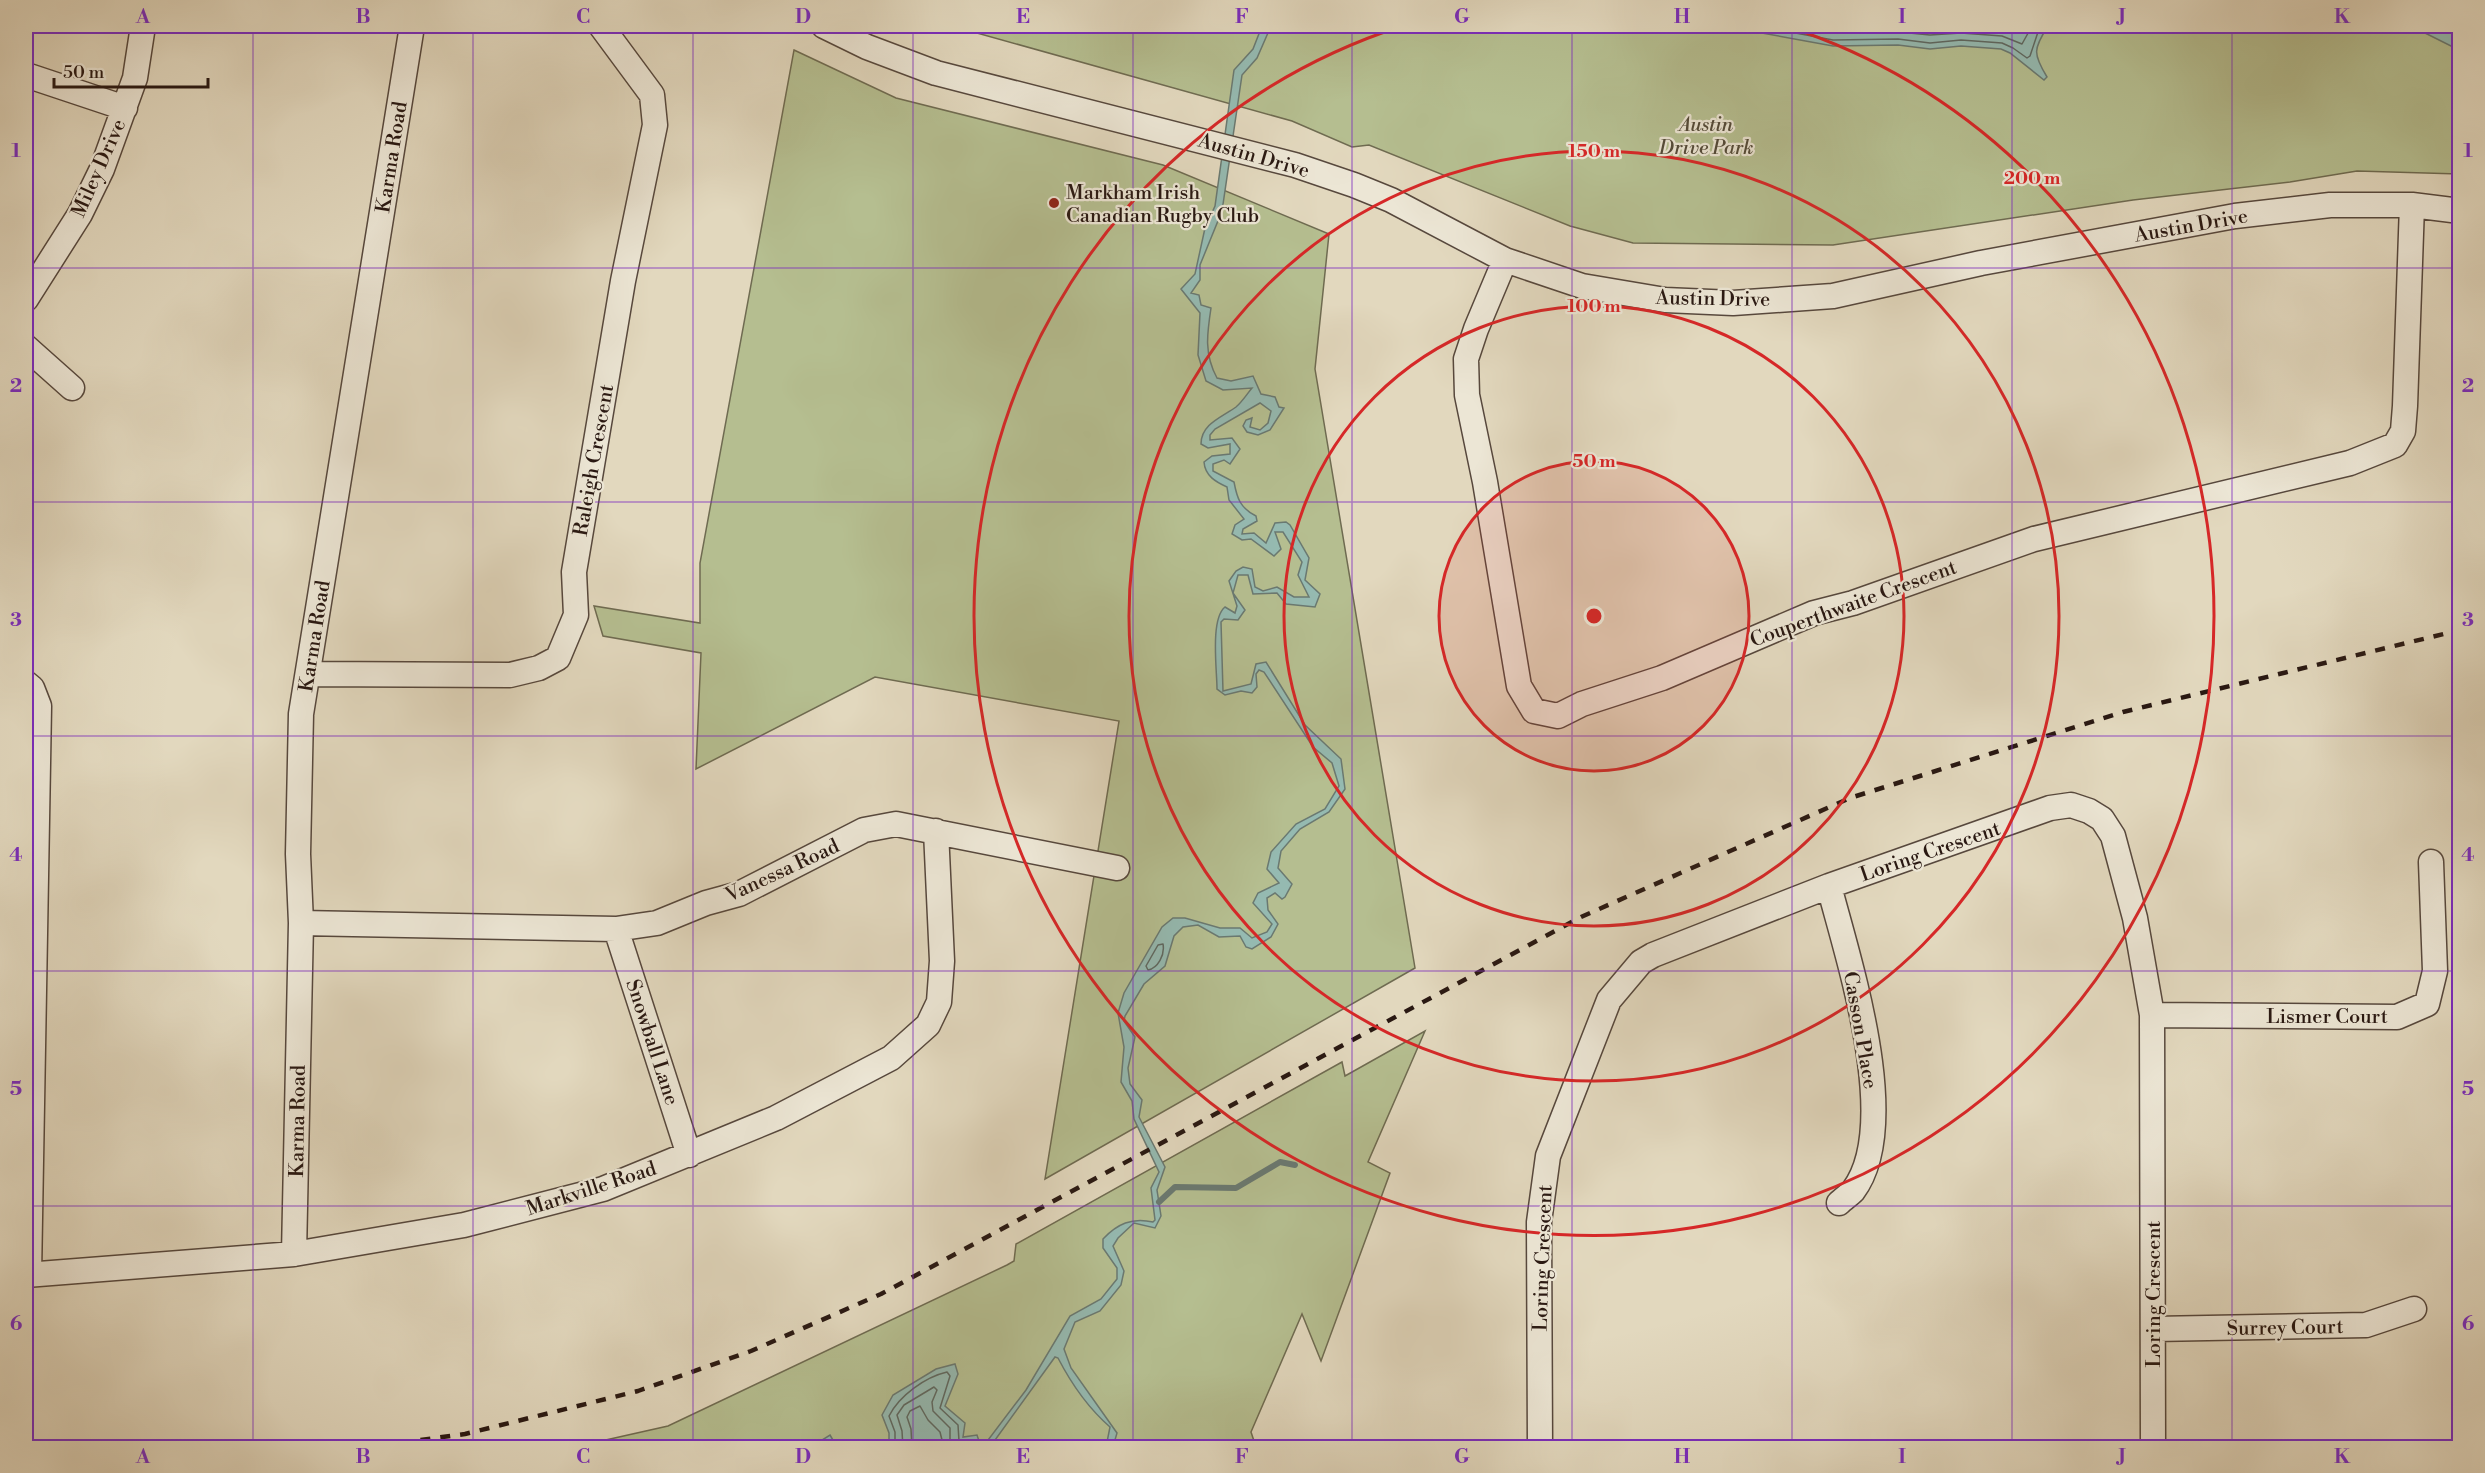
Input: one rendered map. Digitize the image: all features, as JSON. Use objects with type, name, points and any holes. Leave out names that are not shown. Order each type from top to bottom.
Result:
[{"type":"street","name":"Miley Drive","points":[[26,299],[80,214],[102,169],[135,78],[143,26]]},
{"type":"street","name":"Karma Road","points":[[294,1254],[301,923],[298,854],[301,714],[412,26]]},
{"type":"street","name":"Raleigh Crescent","points":[[308,674],[510,675],[539,668],[558,658],[568,639],[576,615],[574,572],[579,537],[623,281],[655,125],[652,95],[601,26]]},
{"type":"street","name":"Austin Drive","points":[[824,26],[867,48],[936,74],[1226,146],[1354,184],[1391,200],[1505,260],[1582,286],[1665,300],[1733,303],[1833,296],[1981,263],[2235,216],[2330,205],[2412,205],[2460,211]]},
{"type":"street","points":[[26,75],[125,108]]},
{"type":"street","name":"Couperthwaite Crescent","points":[[1505,260],[1466,359],[1467,395],[1485,482],[1519,686],[1534,711],[1558,716],[1582,704],[1662,678],[1814,613],[1853,603],[1898,585],[2034,539],[2350,463],[2395,445],[2403,431],[2405,406],[2412,205]]},
{"type":"street","points":[[26,347],[72,387]]},
{"type":"street","points":[[26,683],[32,688],[39,706],[27,1275]]},
{"type":"street","name":"Loring Crescent","points":[[1540,1448],[1539,1222],[1542,1194],[1548,1156],[1609,1000],[1641,962],[1653,955],[1829,886],[2050,808],[2071,805],[2102,819],[2113,836],[2135,918],[2152,1015],[2153,1448]]},
{"type":"street","name":"Vanessa Road","points":[[301,923],[616,929],[657,922],[706,903],[739,894],[864,830],[896,824],[1117,867]]},
{"type":"street","name":"Markville Road","points":[[27,1275],[294,1254],[464,1225],[603,1189],[776,1119],[891,1058],[928,1025],[939,1002],[942,961],[936,831]]},
{"type":"street","name":"Lismer Court","points":[[2152,1015],[2397,1017],[2427,1004],[2435,971],[2431,862]]},
{"type":"street","name":"Casson Place","points":[[1829,886],[1854,979],[1870,1060],[1873,1110],[1871,1145],[1863,1171],[1853,1191],[1839,1203]]},
{"type":"street","name":"Snowball Lane","points":[[616,929],[689,1155]]},
{"type":"street","name":"Surrey Court","points":[[2154,1329],[2366,1325],[2414,1309]]},
{"type":"green space","name":"Austin Drive Park","points":[[952,26],[2459,26],[2459,174],[2357,171],[2290,182],[2133,200],[1833,245],[1633,243],[1570,226],[1369,145],[1352,147],[1292,121]]},
{"type":"green space","points":[[794,50],[896,98],[1163,165],[1329,234],[1315,369],[1415,968],[1045,1179],[1119,721],[875,677],[696,769],[701,653],[603,636],[594,606],[700,623],[700,563]]},
{"type":"green space","points":[[1425,1031],[1368,1162],[1390,1173],[1321,1361],[1302,1314],[1251,1432],[1256,1447],[570,1448],[668,1426],[1007,1265],[1014,1261],[1016,1244],[1342,1062],[1345,1076]]},
{"type":"water","points":[[1262,26],[1271,26],[1257,58],[1242,75],[1222,211],[1200,265],[1200,280],[1191,293],[1199,295],[1201,305],[1211,308],[1208,352],[1217,378],[1231,381],[1253,376],[1261,394],[1275,397],[1279,407],[1284,408],[1270,430],[1258,435],[1247,432],[1243,426],[1246,420],[1252,418],[1250,427],[1260,430],[1268,423],[1271,411],[1260,403],[1215,429],[1210,435],[1210,440],[1232,438],[1240,449],[1230,464],[1224,460],[1213,464],[1213,471],[1234,482],[1240,502],[1246,510],[1256,516],[1257,521],[1243,529],[1242,534],[1254,533],[1266,543],[1275,523],[1286,522],[1290,525],[1309,558],[1305,580],[1320,594],[1315,607],[1286,604],[1277,593],[1253,594],[1248,575],[1238,575],[1233,593],[1245,610],[1238,620],[1224,619],[1221,622],[1223,691],[1251,684],[1256,664],[1266,662],[1305,725],[1341,759],[1345,789],[1329,812],[1300,829],[1281,851],[1278,868],[1292,884],[1282,899],[1275,893],[1267,898],[1268,910],[1278,924],[1271,937],[1252,949],[1246,947],[1240,936],[1219,937],[1198,925],[1183,927],[1174,936],[1165,966],[1144,984],[1125,1016],[1124,1021],[1135,1037],[1128,1068],[1130,1084],[1142,1100],[1139,1117],[1165,1167],[1157,1190],[1161,1216],[1155,1228],[1134,1223],[1118,1238],[1113,1246],[1124,1271],[1121,1285],[1100,1311],[1075,1322],[1064,1349],[1071,1368],[1117,1433],[1113,1447],[1106,1447],[1110,1427],[1087,1403],[1058,1358],[1055,1357],[990,1447],[982,1448],[1026,1390],[1070,1316],[1101,1299],[1117,1279],[1117,1268],[1103,1248],[1103,1239],[1125,1223],[1155,1220],[1151,1188],[1159,1172],[1134,1119],[1132,1101],[1121,1082],[1124,1047],[1118,1013],[1124,993],[1162,927],[1173,918],[1185,918],[1220,928],[1240,928],[1252,938],[1267,932],[1272,924],[1253,903],[1258,893],[1279,883],[1267,869],[1271,852],[1296,824],[1325,809],[1339,786],[1332,763],[1313,747],[1264,672],[1259,670],[1256,674],[1257,687],[1252,693],[1241,691],[1225,695],[1217,689],[1215,645],[1217,622],[1225,607],[1235,613],[1237,606],[1229,581],[1236,571],[1243,567],[1252,569],[1255,587],[1263,591],[1277,587],[1294,597],[1309,597],[1298,575],[1302,562],[1283,532],[1275,532],[1281,549],[1274,556],[1251,539],[1242,540],[1232,534],[1235,525],[1244,519],[1229,500],[1227,487],[1209,475],[1204,462],[1212,456],[1230,454],[1230,444],[1208,448],[1201,444],[1204,431],[1208,426],[1236,407],[1252,388],[1223,390],[1206,381],[1198,355],[1200,313],[1181,289],[1195,274],[1205,228],[1215,206],[1234,70],[1253,49]]},
{"type":"water","points":[[1739,26],[2048,26],[2037,46],[2037,57],[2047,77],[2044,80],[2010,53],[2001,49],[1961,46],[1930,49],[1898,45],[1833,46],[1762,33]]},
{"type":"water","points":[[2411,26],[2459,26],[2459,50]]},
{"type":"water","points":[[955,1364],[958,1374],[945,1406],[965,1423],[963,1437],[977,1435],[981,1447],[889,1447],[889,1433],[882,1415],[893,1395],[936,1369]]},
{"type":"water","points":[[830,1435],[837,1447],[811,1447]]},
{"type":"waterway","points":[[1159,1202],[1175,1187],[1236,1188],[1280,1162],[1295,1165]]},
{"type":"railway","points":[[361,1448],[465,1434],[638,1391],[751,1351],[881,1294],[1581,917],[1850,798],[2123,712],[2460,630]]},
{"type":"place","name":"Markham Irish Canadian Rugby Club","points":[[1054,203]]}]
